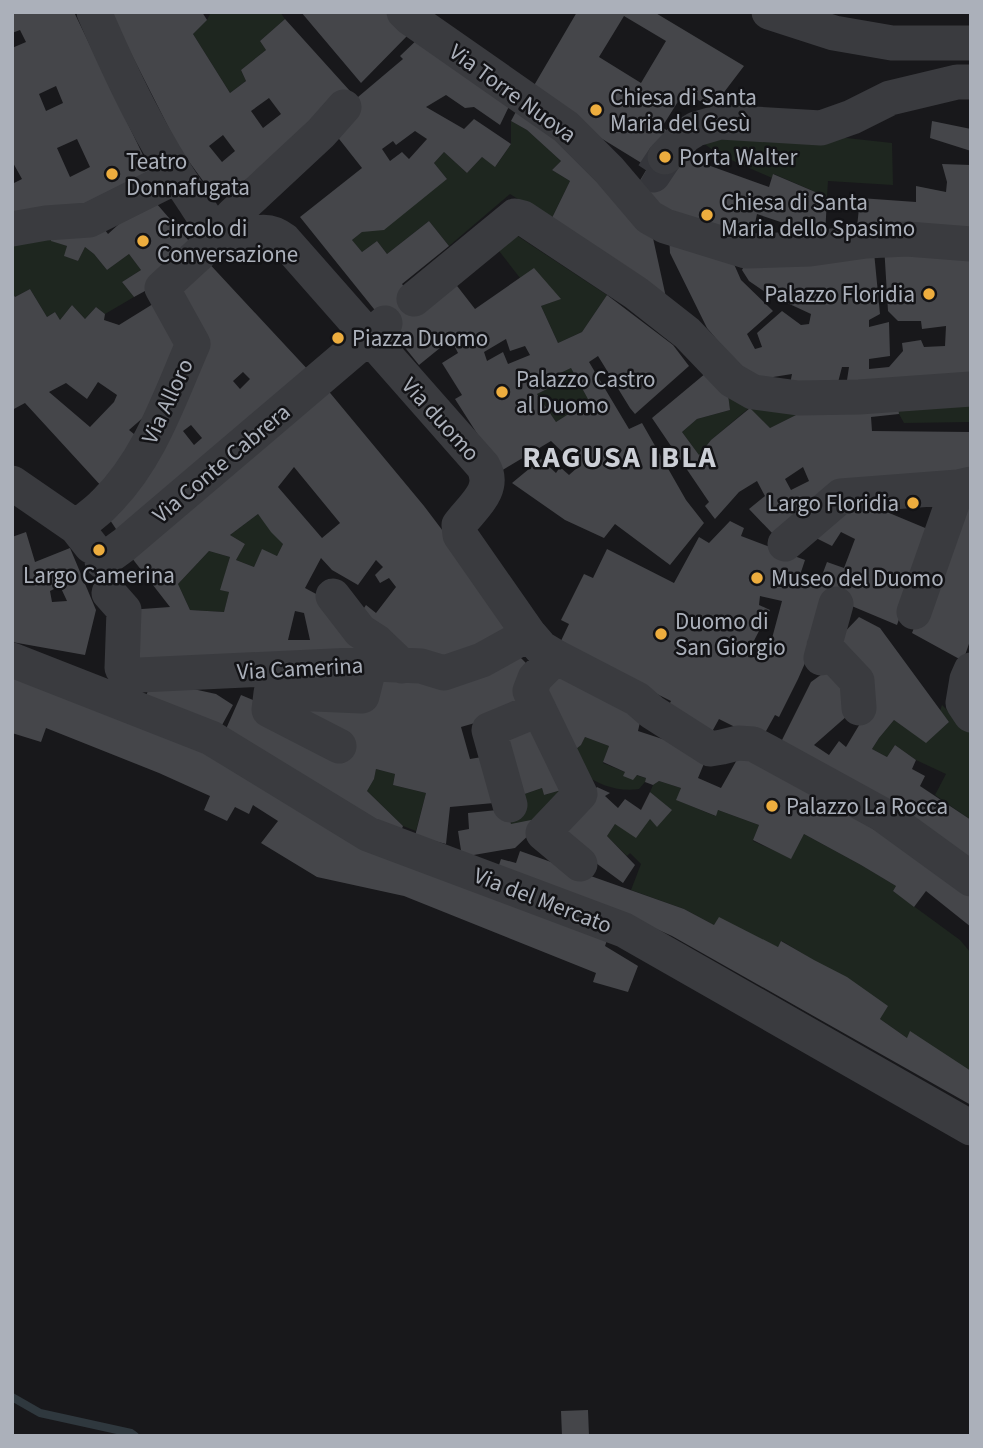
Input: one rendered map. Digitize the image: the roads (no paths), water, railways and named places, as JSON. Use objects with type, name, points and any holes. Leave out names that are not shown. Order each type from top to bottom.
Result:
[{"type":"street","points":[[94,12],[121,74],[177,176],[218,232],[229,238],[263,231],[279,236],[377,330]]},
{"type":"street","name":"Via Torre Nuova","points":[[404,12],[483,71],[566,127],[609,170],[649,217],[665,226],[746,251],[810,249],[866,241],[907,239],[971,244]]},
{"type":"street","points":[[769,12],[834,33],[892,43],[971,43]]},
{"type":"street","points":[[566,127],[655,164],[686,135],[720,122],[821,128],[852,117],[890,98],[957,82],[971,82]]},
{"type":"street","points":[[218,232],[321,133],[344,107]]},
{"type":"street","points":[[12,229],[89,220],[177,176]]},
{"type":"street","points":[[414,299],[515,216],[523,218],[636,293],[687,333],[732,380],[753,392],[798,398],[859,397],[971,388]]},
{"type":"street","name":"Via Alloro","points":[[76,527],[104,504],[124,482],[151,439],[193,344],[162,288],[200,253],[218,232]]},
{"type":"street","name":"Via Conte Cabrera","points":[[114,577],[318,380],[377,330]]},
{"type":"street","name":"Via duomo","points":[[377,330],[487,473],[487,488],[459,525],[460,535],[529,634]]},
{"type":"street","points":[[12,482],[76,527],[114,577],[104,695]]},
{"type":"street","points":[[785,544],[841,496],[965,485],[914,612]]},
{"type":"street","name":"Via Camerina","points":[[114,577],[122,668],[129,674],[378,675],[421,666],[444,673],[482,660],[529,634]]},
{"type":"street","points":[[333,596],[360,631],[377,642],[378,675],[281,693],[269,710],[339,746]]},
{"type":"street","points":[[836,604],[822,652],[857,681],[859,708]]},
{"type":"street","points":[[529,634],[541,648],[637,699],[652,712],[710,748],[738,743],[753,744],[883,815],[971,878]]},
{"type":"street","points":[[556,657],[535,678],[530,691],[580,794],[543,833],[580,864]]},
{"type":"street","name":"Via del Mercato","points":[[12,660],[211,738],[368,834],[624,930],[971,1128]]},
{"type":"street","points":[[971,670],[963,703],[971,715]]},
{"type":"street","points":[[510,806],[489,730],[539,709]]},
{"type":"waterway","points":[[12,1397],[40,1413],[135,1436]]},
{"type":"tunnel","points":[[646,171],[653,175],[665,157]]},
{"type":"place","name":"Chiesa di Santa Maria del Gesù","points":[[596,110]]},
{"type":"place","name":"Porta Walter","points":[[665,157]]},
{"type":"place","name":"Teatro Donnafugata","points":[[112,174]]},
{"type":"place","name":"Chiesa di Santa Maria dello Spasimo","points":[[707,215]]},
{"type":"place","name":"Circolo di Conversazione","points":[[143,241]]},
{"type":"place","name":"Palazzo Floridia","points":[[929,294]]},
{"type":"place","name":"Piazza Duomo","points":[[338,338]]},
{"type":"place","name":"Palazzo Castro al Duomo","points":[[502,392]]},
{"type":"place","name":"Largo Floridia","points":[[913,503]]},
{"type":"place","name":"Largo Camerina","points":[[99,550]]},
{"type":"place","name":"Museo del Duomo","points":[[757,578]]},
{"type":"place","name":"Duomo di San Giorgio","points":[[661,634]]},
{"type":"place","name":"Palazzo La Rocca","points":[[772,806]]},
{"type":"district","name":"RAGUSA IBLA","points":[[620,457]]}]
